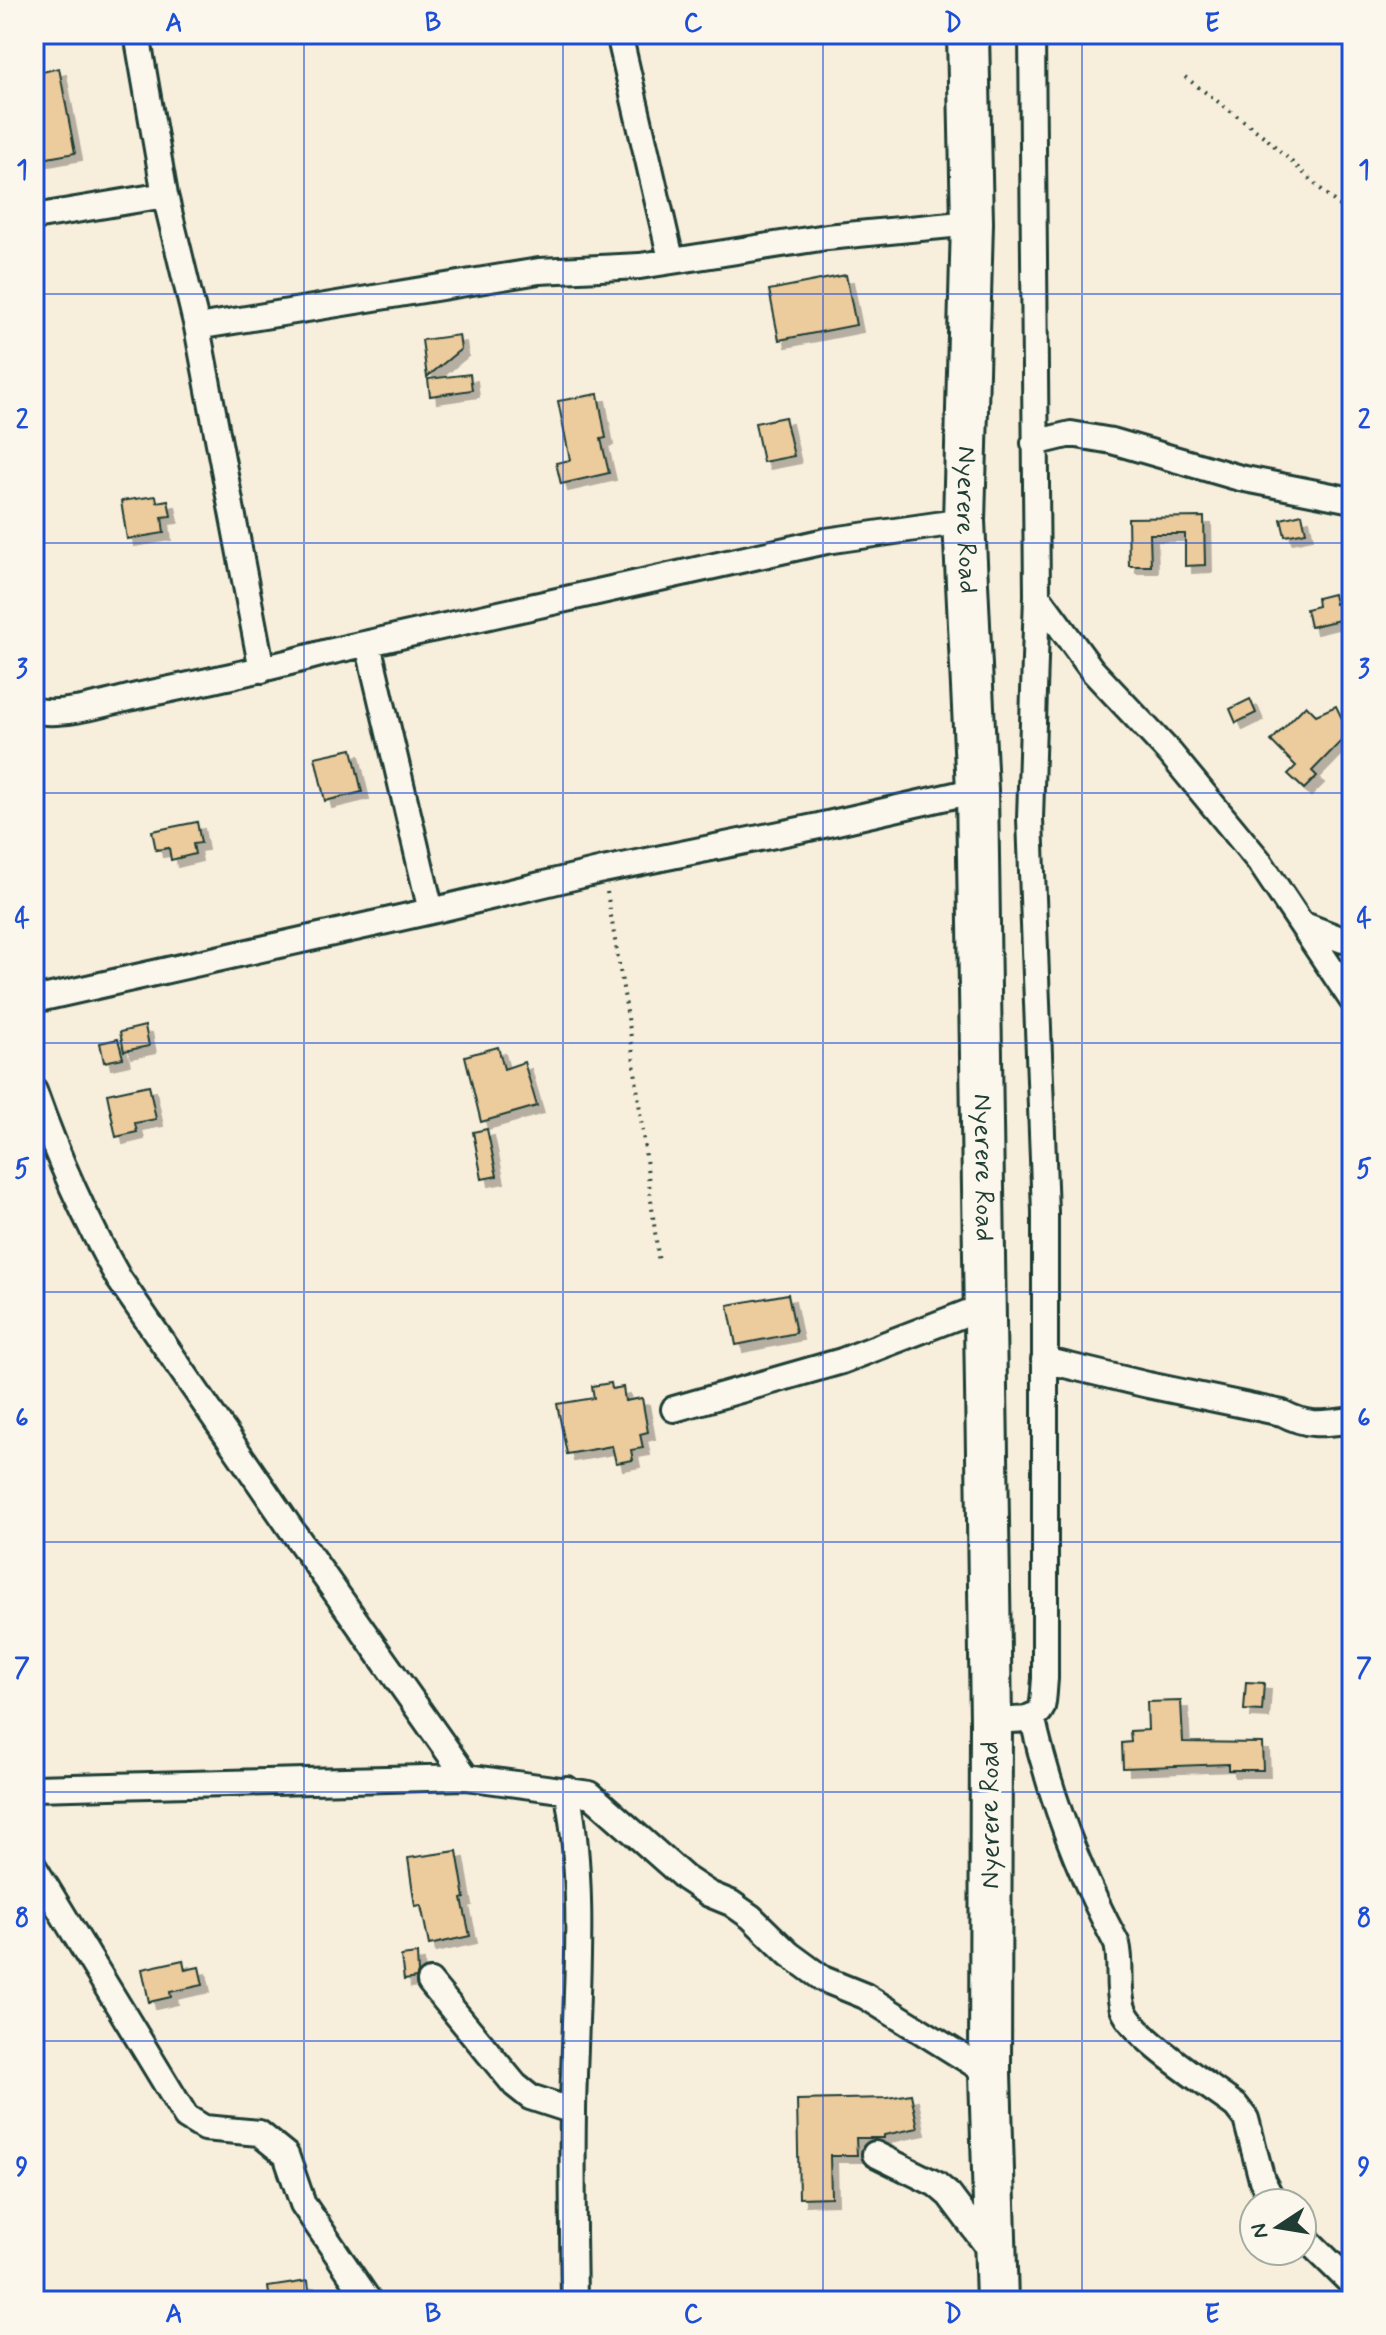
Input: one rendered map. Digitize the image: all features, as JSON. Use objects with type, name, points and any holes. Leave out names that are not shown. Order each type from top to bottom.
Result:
[{"type":"highway","name":"Nyerere Road","points":[[968,34],[972,223],[964,521],[977,790],[991,1720],[990,2074],[997,2301]]},
{"type":"street","points":[[137,34],[165,195],[197,327],[262,670]]},
{"type":"street","points":[[619,34],[671,259]]},
{"type":"street","points":[[991,1720],[1014,1720],[1032,1716],[1041,1710],[1045,1679],[1045,1212],[1030,819],[1037,595],[1032,34]]},
{"type":"street","points":[[34,217],[165,195]]},
{"type":"street","points":[[197,327],[539,271],[617,268],[827,237],[972,223]]},
{"type":"street","points":[[1034,443],[1071,434],[1112,441],[1240,478],[1352,500]]},
{"type":"street","points":[[34,710],[47,712],[86,707],[262,670],[826,541],[964,521]]},
{"type":"street","points":[[1037,595],[1092,670],[1170,753],[1259,861],[1352,1000]]},
{"type":"street","points":[[368,644],[431,911]]},
{"type":"street","points":[[34,1000],[603,870],[977,790]]},
{"type":"street","points":[[1304,925],[1352,940]]},
{"type":"street","points":[[34,1091],[68,1178],[97,1241],[119,1279],[466,1777]]},
{"type":"street","points":[[674,1409],[842,1361],[985,1306]]},
{"type":"street","points":[[1044,1360],[1282,1413],[1301,1423],[1316,1425],[1352,1420]]},
{"type":"street","points":[[1032,1716],[1056,1807],[1076,1860],[1117,1944],[1121,1967],[1121,2004],[1126,2018],[1154,2046],[1236,2106],[1246,2119],[1266,2187]]},
{"type":"street","points":[[34,1788],[466,1777],[590,1794],[685,1878],[751,1917],[789,1954],[823,1979],[865,1996],[990,2074]]},
{"type":"street","points":[[567,1789],[575,1830],[578,1919],[573,2111],[574,2301]]},
{"type":"street","points":[[34,1867],[186,2117],[204,2128],[259,2133],[286,2155],[303,2204],[369,2301]]},
{"type":"street","points":[[430,1982],[515,2085],[530,2097],[573,2111]]},
{"type":"street","points":[[875,2154],[936,2184],[949,2195],[996,2257]]},
{"type":"street","points":[[1318,2251],[1352,2284]]},
{"type":"path","points":[[1185,77],[1265,137],[1338,205],[1352,214]]},
{"type":"path","points":[[603,870],[630,1030],[659,1264]]},
{"type":"building","points":[[59,68],[75,153],[42,159],[39,143],[34,144],[34,74]]},
{"type":"building","points":[[846,275],[856,325],[779,340],[769,290]]},
{"type":"building","points":[[459,335],[461,349],[427,377],[422,340]]},
{"type":"building","points":[[470,374],[472,390],[430,396],[428,379]]},
{"type":"building","points":[[598,394],[606,438],[601,439],[609,473],[561,484],[556,463],[570,460],[558,401]]},
{"type":"building","points":[[785,417],[794,456],[763,462],[755,423]]},
{"type":"building","points":[[156,496],[157,502],[168,500],[171,516],[162,517],[164,533],[127,539],[121,501]]},
{"type":"building","points":[[1302,514],[1306,532],[1285,536],[1281,519]]},
{"type":"building","points":[[1204,517],[1205,565],[1185,566],[1185,534],[1150,534],[1151,566],[1129,566],[1128,518]]},
{"type":"building","points":[[1333,594],[1335,604],[1349,601],[1352,617],[1310,627],[1306,609],[1318,606],[1317,598]]},
{"type":"building","points":[[1250,699],[1256,713],[1236,723],[1230,709]]},
{"type":"building","points":[[1306,705],[1316,715],[1336,706],[1349,733],[1312,771],[1317,776],[1304,789],[1288,774],[1296,766],[1271,741]]},
{"type":"building","points":[[352,749],[362,792],[325,801],[315,757]]},
{"type":"building","points":[[197,822],[201,843],[193,844],[195,854],[171,860],[169,848],[156,850],[152,831]]},
{"type":"building","points":[[145,1026],[149,1046],[124,1051],[120,1032]]},
{"type":"building","points":[[118,1039],[123,1058],[104,1062],[100,1043]]},
{"type":"building","points":[[498,1047],[504,1069],[524,1062],[537,1106],[481,1122],[465,1056]]},
{"type":"building","points":[[149,1085],[156,1119],[135,1123],[137,1132],[116,1137],[107,1094]]},
{"type":"building","points":[[487,1129],[497,1176],[482,1179],[473,1132]]},
{"type":"building","points":[[788,1294],[796,1333],[736,1345],[728,1305]]},
{"type":"building","points":[[611,1383],[612,1389],[623,1387],[625,1401],[642,1398],[648,1432],[640,1434],[643,1448],[631,1450],[633,1460],[616,1463],[612,1446],[567,1454],[557,1404],[594,1398],[592,1386]]},
{"type":"building","points":[[1246,1682],[1264,1683],[1262,1711],[1244,1710]]},
{"type":"building","points":[[1181,1701],[1183,1742],[1262,1743],[1263,1770],[1228,1770],[1228,1764],[1123,1768],[1122,1743],[1131,1742],[1130,1731],[1148,1730],[1147,1702]]},
{"type":"building","points":[[457,1851],[470,1936],[429,1945],[421,1905],[415,1906],[408,1858]]},
{"type":"building","points":[[417,1954],[416,1978],[404,1980],[401,1956]]},
{"type":"building","points":[[183,1960],[185,1970],[199,1967],[203,1985],[170,1992],[171,1997],[149,2002],[142,1969]]},
{"type":"building","points":[[911,2094],[918,2128],[884,2135],[884,2138],[856,2138],[857,2155],[830,2155],[831,2197],[799,2198],[797,2100],[888,2098]]},
{"type":"building","points":[[308,2281],[310,2298],[270,2301],[268,2287]]}]
